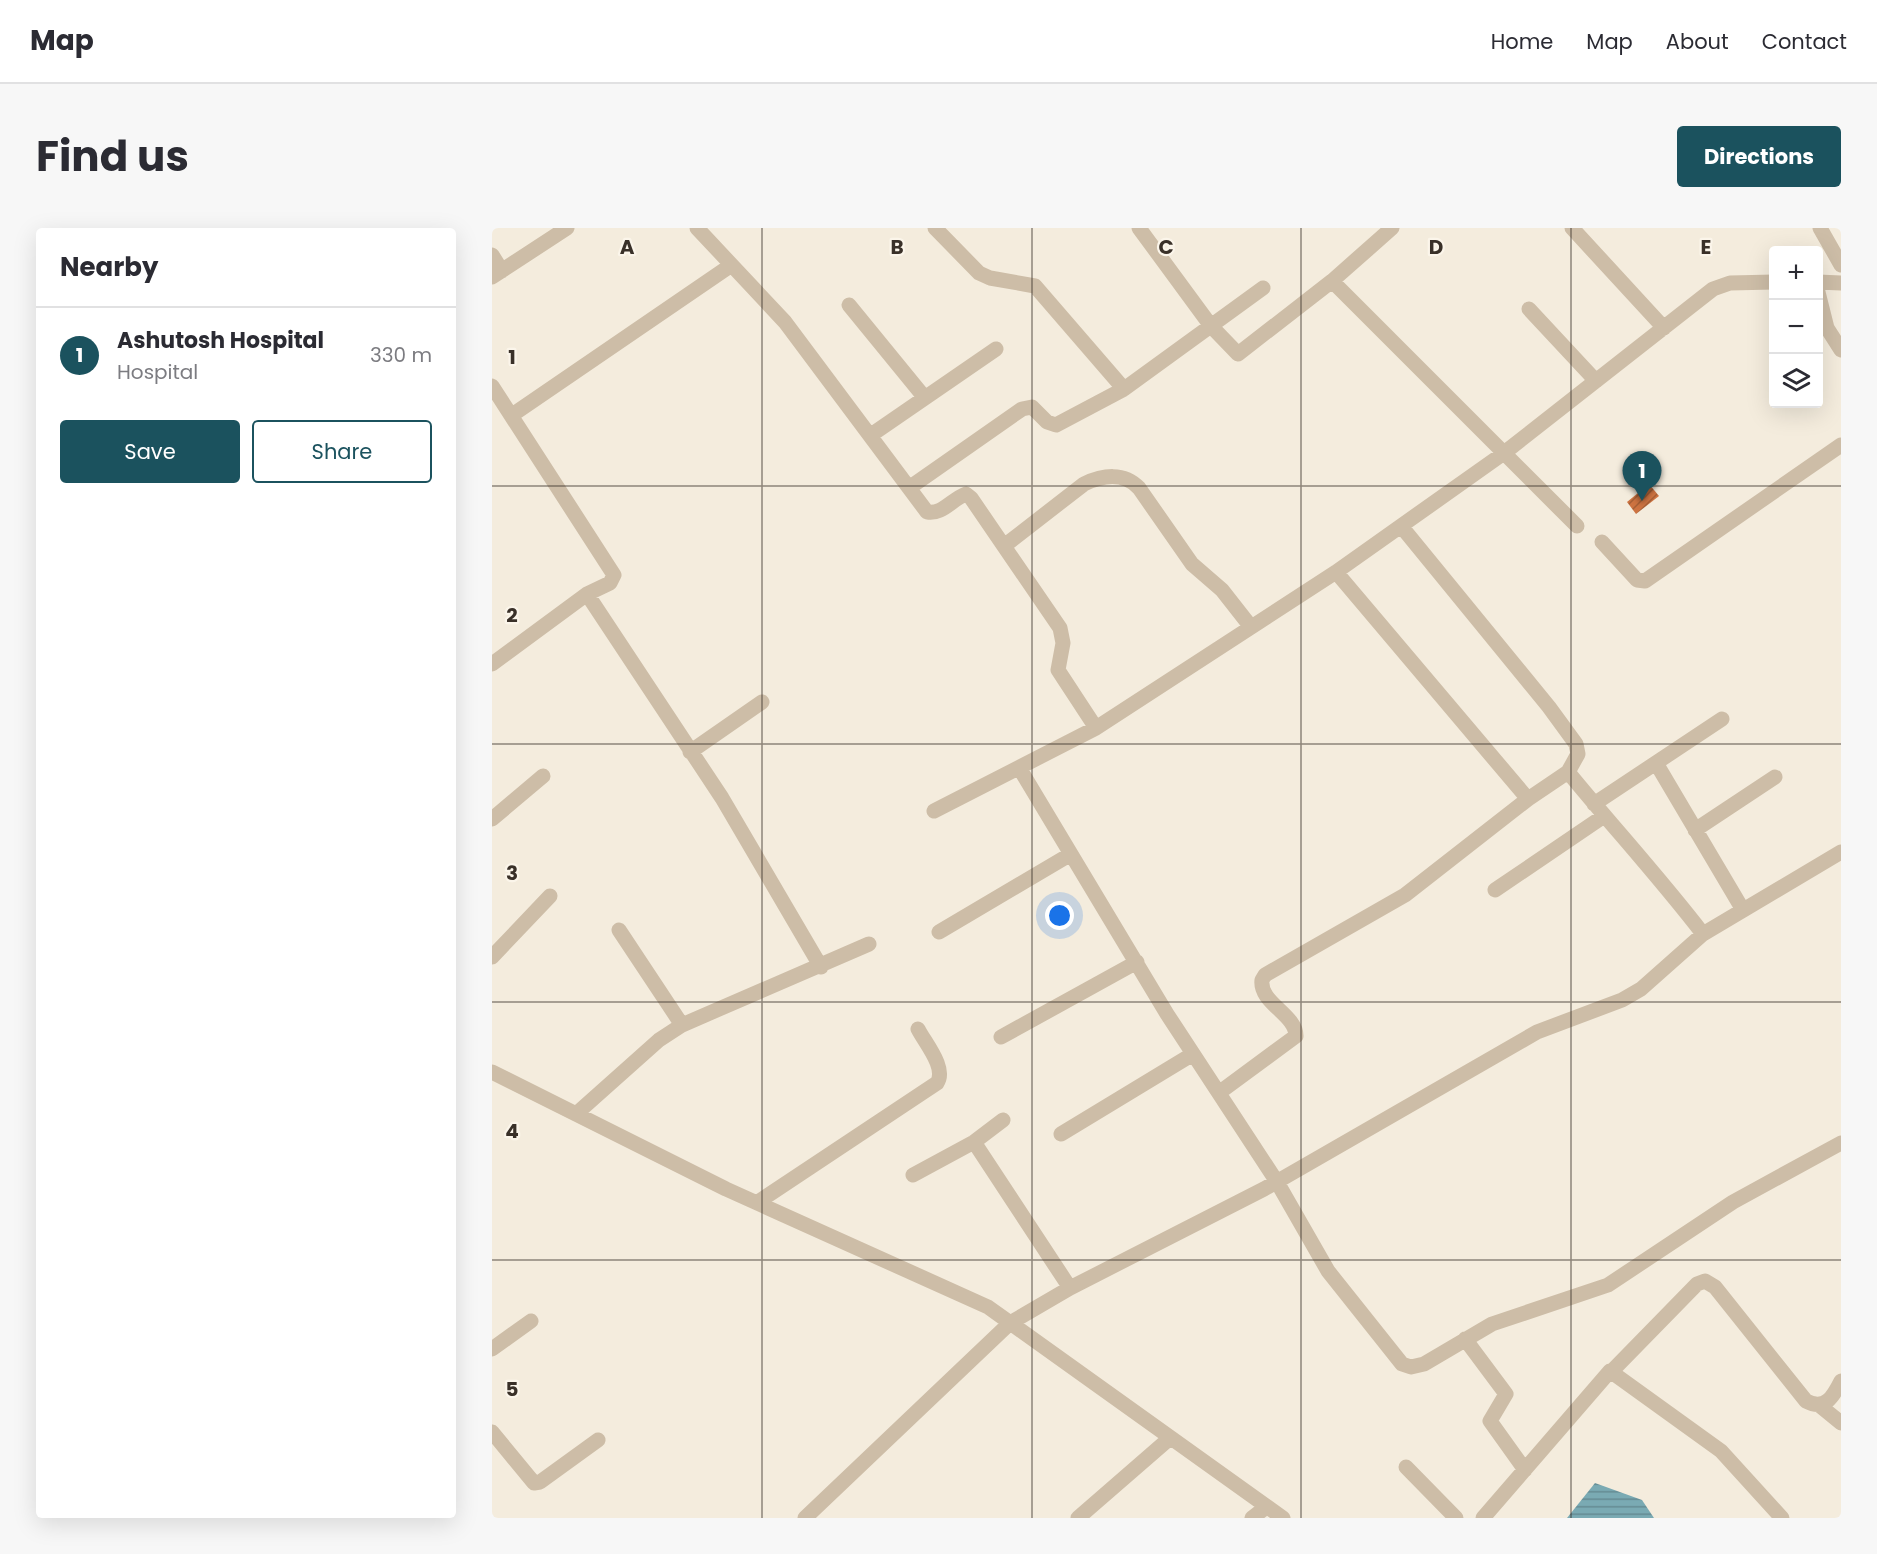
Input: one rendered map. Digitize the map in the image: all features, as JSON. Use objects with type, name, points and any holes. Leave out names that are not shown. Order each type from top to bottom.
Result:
[{"type":"street","points":[[492,255],[497,274],[547,233],[567,228]]},
{"type":"street","points":[[697,228],[730,266],[785,322],[927,512],[932,513],[966,494],[991,523],[1060,628],[1063,643],[1058,670],[1096,728]]},
{"type":"street","points":[[935,228],[979,273],[990,278],[1035,286],[1124,389]]},
{"type":"street","points":[[1139,228],[1211,326],[1235,353],[1242,354],[1332,281],[1392,228]]},
{"type":"street","points":[[1572,228],[1665,328]]},
{"type":"street","points":[[1820,228],[1841,265]]},
{"type":"street","points":[[512,415],[730,266]]},
{"type":"street","points":[[1332,281],[1577,526]]},
{"type":"street","points":[[934,811],[1020,769],[1096,728],[1336,572],[1504,453],[1721,285],[1769,282]]},
{"type":"street","points":[[1823,282],[1841,284]]},
{"type":"street","points":[[909,488],[1022,409],[1032,407],[1047,422],[1056,425],[1124,389],[1263,288]]},
{"type":"street","points":[[1820,300],[1827,328],[1841,350]]},
{"type":"street","points":[[849,305],[925,398]]},
{"type":"street","points":[[1529,309],[1596,381]]},
{"type":"street","points":[[871,435],[996,349]]},
{"type":"street","points":[[492,386],[614,575],[610,583],[587,594],[492,664]]},
{"type":"street","points":[[1602,542],[1637,580],[1645,580],[1840,448]]},
{"type":"street","points":[[1004,546],[1084,484],[1096,479],[1122,476],[1131,480],[1139,488],[1192,564],[1222,590],[1251,627]]},
{"type":"street","points":[[1220,1092],[1296,1036],[1294,1027],[1263,992],[1261,986],[1265,975],[1405,895],[1528,799],[1568,772],[1578,754],[1576,744],[1401,526]]},
{"type":"street","points":[[1336,572],[1528,799]]},
{"type":"street","points":[[587,594],[722,798],[821,967]]},
{"type":"street","points":[[690,752],[762,702]]},
{"type":"street","points":[[1495,890],[1656,764],[1722,720]]},
{"type":"street","points":[[1656,764],[1743,910]]},
{"type":"street","points":[[1020,769],[1193,1054],[1277,1182],[1328,1271],[1402,1364],[1411,1367],[1424,1364],[1492,1324],[1608,1286],[1725,1207],[1841,1143]]},
{"type":"street","points":[[1568,772],[1658,876],[1703,934]]},
{"type":"street","points":[[492,819],[543,776]]},
{"type":"street","points":[[1695,830],[1776,777]]},
{"type":"street","points":[[805,1518],[1010,1323],[1070,1288],[1277,1182],[1537,1032],[1622,1000],[1641,989],[1703,934],[1841,852]]},
{"type":"street","points":[[939,932],[1071,854]]},
{"type":"street","points":[[492,957],[550,896]]},
{"type":"street","points":[[619,930],[682,1025]]},
{"type":"street","points":[[576,1114],[659,1040],[682,1025],[821,967],[869,944]]},
{"type":"street","points":[[1001,1037],[1137,962]]},
{"type":"street","points":[[758,1202],[937,1083],[940,1078],[939,1069],[918,1029]]},
{"type":"street","points":[[1062,1134],[1193,1054]]},
{"type":"street","points":[[492,1072],[726,1189],[988,1307],[1265,1508],[1283,1518]]},
{"type":"street","points":[[914,1175],[974,1142],[1003,1120]]},
{"type":"street","points":[[974,1142],[1070,1288]]},
{"type":"street","points":[[1483,1518],[1611,1372],[1697,1284],[1706,1281],[1715,1287],[1806,1401],[1819,1405],[1841,1424]]},
{"type":"street","points":[[492,1349],[531,1322]]},
{"type":"street","points":[[1465,1340],[1506,1394],[1490,1421],[1525,1470]]},
{"type":"street","points":[[1611,1372],[1721,1451],[1782,1518]]},
{"type":"street","points":[[1819,1405],[1833,1397],[1841,1381]]},
{"type":"street","points":[[492,1432],[534,1483],[540,1482],[598,1440]]},
{"type":"street","points":[[1078,1518],[1170,1438]]},
{"type":"street","points":[[1406,1467],[1456,1518]]},
{"type":"street","points":[[1252,1518],[1265,1508]]},
{"type":"water","points":[[1595,1483],[1642,1500],[1654,1518],[1567,1518]]},
{"type":"building","points":[[1649,484],[1659,496],[1636,514],[1627,502]]},
{"type":"place","name":"Ashutosh Hospital","points":[[1642,501]]}]
